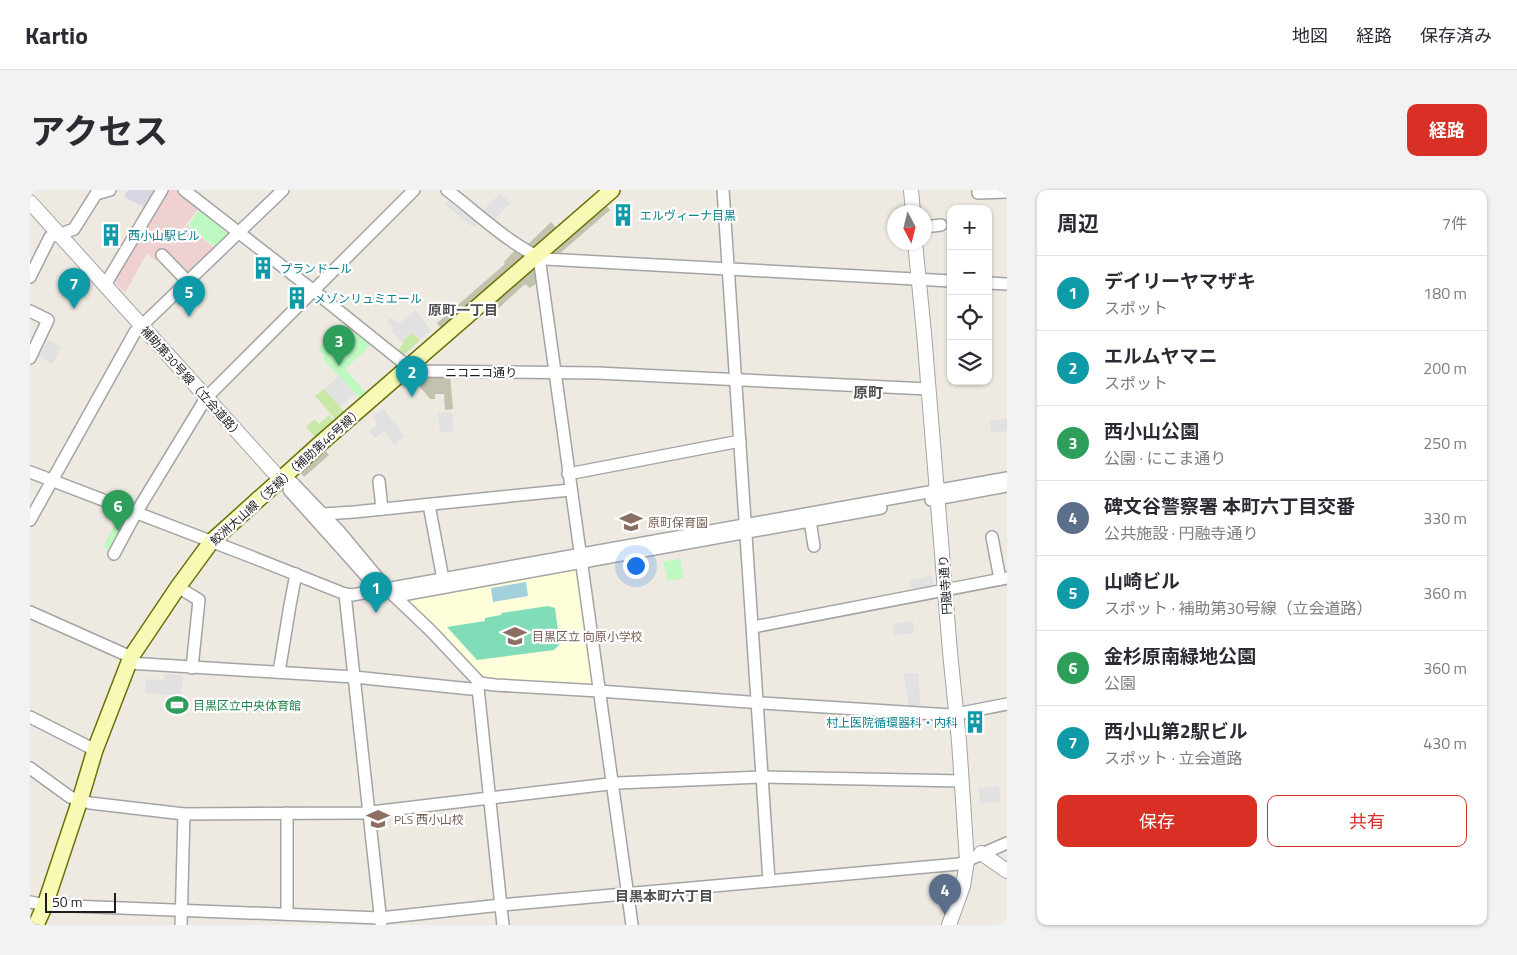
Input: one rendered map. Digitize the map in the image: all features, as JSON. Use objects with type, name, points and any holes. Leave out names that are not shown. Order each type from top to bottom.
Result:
[{"type":"main road","name":"鮫洲大山線（支線）（補助第46号線）","points":[[36,925],[37,904],[80,800],[95,750],[130,660],[178,587],[211,542],[280,479],[612,190]]},
{"type":"street","points":[[62,234],[90,190]]},
{"type":"street","points":[[30,277],[50,237],[74,230],[96,194],[110,190]]},
{"type":"street","points":[[105,285],[162,190]]},
{"type":"street","points":[[184,190],[408,367]]},
{"type":"street","points":[[30,520],[132,337],[283,190]]},
{"type":"street","points":[[114,554],[136,513],[206,398],[414,190]]},
{"type":"street","points":[[447,190],[504,235],[537,257],[545,259],[947,281]]},
{"type":"street","points":[[723,190],[770,881]]},
{"type":"street","points":[[911,190],[912,205]]},
{"type":"street","points":[[978,190],[978,193],[1007,192]]},
{"type":"street","name":"補助第30号線（立会道路）","points":[[30,202],[62,234],[105,285],[280,479]]},
{"type":"street","points":[[932,226],[941,225]]},
{"type":"street","name":"円融寺通り","points":[[916,250],[938,494],[967,861],[963,886],[949,925]]},
{"type":"street","points":[[162,255],[188,282]]},
{"type":"street","points":[[537,257],[632,925]]},
{"type":"street","points":[[992,283],[1007,284]]},
{"type":"street","points":[[30,311],[48,320],[30,358]]},
{"type":"street","name":"ニコニコ通り","points":[[408,367],[418,371],[554,372],[928,389]]},
{"type":"street","points":[[568,474],[740,441]]},
{"type":"street","points":[[30,472],[345,594],[352,595],[388,590],[443,579],[580,559]]},
{"type":"street","points":[[746,529],[810,521],[1007,478]]},
{"type":"street","points":[[280,479],[292,482],[388,590],[428,628],[479,685],[503,925]]},
{"type":"street","points":[[280,479],[376,587],[402,595],[580,559],[938,494],[1007,486]]},
{"type":"street","points":[[379,481],[382,509]]},
{"type":"street","points":[[322,514],[570,490]]},
{"type":"street","points":[[429,505],[443,579]]},
{"type":"street","points":[[810,521],[814,546]]},
{"type":"street","points":[[753,627],[1005,580],[992,537]]},
{"type":"street","points":[[279,672],[296,574]]},
{"type":"street","points":[[178,587],[199,600],[192,668]]},
{"type":"street","points":[[345,594],[380,921]]},
{"type":"street","points":[[30,612],[78,633],[130,660],[192,668],[354,677],[471,689],[479,685],[495,685],[907,713],[956,715],[1007,704]]},
{"type":"street","points":[[30,717],[95,750]]},
{"type":"street","points":[[30,768],[70,797],[90,804],[184,814],[369,812],[612,784],[762,778],[962,782]]},
{"type":"street","points":[[284,918],[287,813]]},
{"type":"street","points":[[181,925],[184,814]]},
{"type":"street","points":[[37,904],[181,910],[284,918],[380,921],[501,905],[952,865],[967,861],[981,853],[1007,843]]},
{"type":"street","points":[[981,853],[1007,871]]},
{"type":"shaded area","points":[[128,190],[158,190],[148,209],[124,197]]},
{"type":"shaded area","points":[[166,190],[180,190],[200,207],[167,248],[187,225],[216,249],[187,278],[164,250],[155,261],[147,253],[125,293],[113,280]]},
{"type":"shaded area","points":[[500,193],[510,203],[493,221],[483,211]]},
{"type":"shaded area","points":[[450,199],[479,222],[474,228],[445,205]]},
{"type":"shaded area","points":[[605,204],[610,210],[558,255],[547,256]]},
{"type":"shaded area","points":[[551,222],[558,230],[533,252],[526,246]]},
{"type":"shaded area","points":[[516,249],[526,258],[443,331],[437,323],[505,264],[504,262]]},
{"type":"shaded area","points":[[536,265],[539,281],[530,288],[525,284],[490,316],[484,310]]},
{"type":"shaded area","points":[[415,310],[431,330],[420,340],[412,333],[402,342],[391,331],[394,328],[387,321],[391,318],[399,324]]},
{"type":"shaded area","points":[[48,340],[61,347],[52,364],[39,356]]},
{"type":"shaded area","points":[[422,375],[450,375],[453,409],[445,410],[444,394],[435,394],[435,399],[430,399],[415,381]]},
{"type":"shaded area","points":[[339,376],[355,394],[340,406],[324,389]]},
{"type":"shaded area","points":[[383,408],[405,436],[394,445],[384,431],[375,438],[369,431],[378,424],[373,417]]},
{"type":"shaded area","points":[[452,412],[454,431],[440,432],[438,413]]},
{"type":"shaded area","points":[[1007,419],[1007,431],[991,433],[990,420]]},
{"type":"shaded area","points":[[324,449],[329,455],[304,477],[299,471]]},
{"type":"shaded area","name":"目黒区立 向原小学校","points":[[575,568],[578,570],[594,685],[489,679],[478,672],[406,601],[407,597]]},
{"type":"shaded area","points":[[932,575],[934,588],[912,592],[910,580]]},
{"type":"shaded area","points":[[913,621],[914,633],[894,636],[893,624]]},
{"type":"shaded area","points":[[918,673],[921,710],[909,709],[904,674]]},
{"type":"shaded area","points":[[165,674],[183,675],[181,696],[145,693],[147,679],[164,680]]},
{"type":"shaded area","points":[[999,786],[1001,802],[980,804],[979,788]]},
{"type":"green space","points":[[201,208],[232,233],[217,249],[188,225]]},
{"type":"green space","points":[[359,332],[373,343],[345,369],[368,395],[362,401],[324,360],[324,356],[318,349],[327,339],[337,350]]},
{"type":"green space","points":[[412,333],[420,340],[401,358],[395,353],[404,343],[402,342]]},
{"type":"green space","points":[[324,389],[347,414],[338,422],[315,396]]},
{"type":"green space","points":[[329,415],[337,424],[318,440],[306,427],[315,419],[319,424]]},
{"type":"green space","points":[[122,511],[133,515],[113,552],[103,547]]},
{"type":"green space","points":[[680,558],[684,578],[668,581],[663,562]]},
{"type":"green space","points":[[548,606],[555,608],[560,644],[554,650],[477,660],[447,627],[485,621],[485,618],[501,615],[502,613]]},
{"type":"water","points":[[526,582],[528,596],[493,602],[491,588]]},
{"type":"place","name":"エルヴィーナ目黒","points":[[623,215]]},
{"type":"place","name":"西小山駅ビル","points":[[111,235]]},
{"type":"place","name":"プランドール","points":[[263,268]]},
{"type":"place","name":"メゾンリュミエール","points":[[297,298]]},
{"type":"place","name":"西小山第2駅ビル","points":[[74,309]]},
{"type":"place","name":"山崎ビル","points":[[189,317]]},
{"type":"place","name":"西小山公園","points":[[339,366]]},
{"type":"place","name":"エルムヤマニ","points":[[412,397]]},
{"type":"place","name":"原町保育園","points":[[631,522]]},
{"type":"place","name":"金杉原南緑地公園","points":[[118,531]]},
{"type":"place","name":"デイリーヤマザキ","points":[[376,613]]},
{"type":"place","name":"目黒区立 向原小学校","points":[[515,636]]},
{"type":"place","name":"目黒区立中央体育館","points":[[177,705]]},
{"type":"place","name":"村上医院循環器科・内科","points":[[975,722]]},
{"type":"place","name":"PLS 西小山校","points":[[378,819]]},
{"type":"place","name":"碑文谷警察署 本町六丁目交番","points":[[945,915]]},
{"type":"district","name":"原町一丁目","points":[[463,309]]},
{"type":"district","name":"原町","points":[[868,392]]},
{"type":"district","name":"目黒本町六丁目","points":[[664,895]]}]
